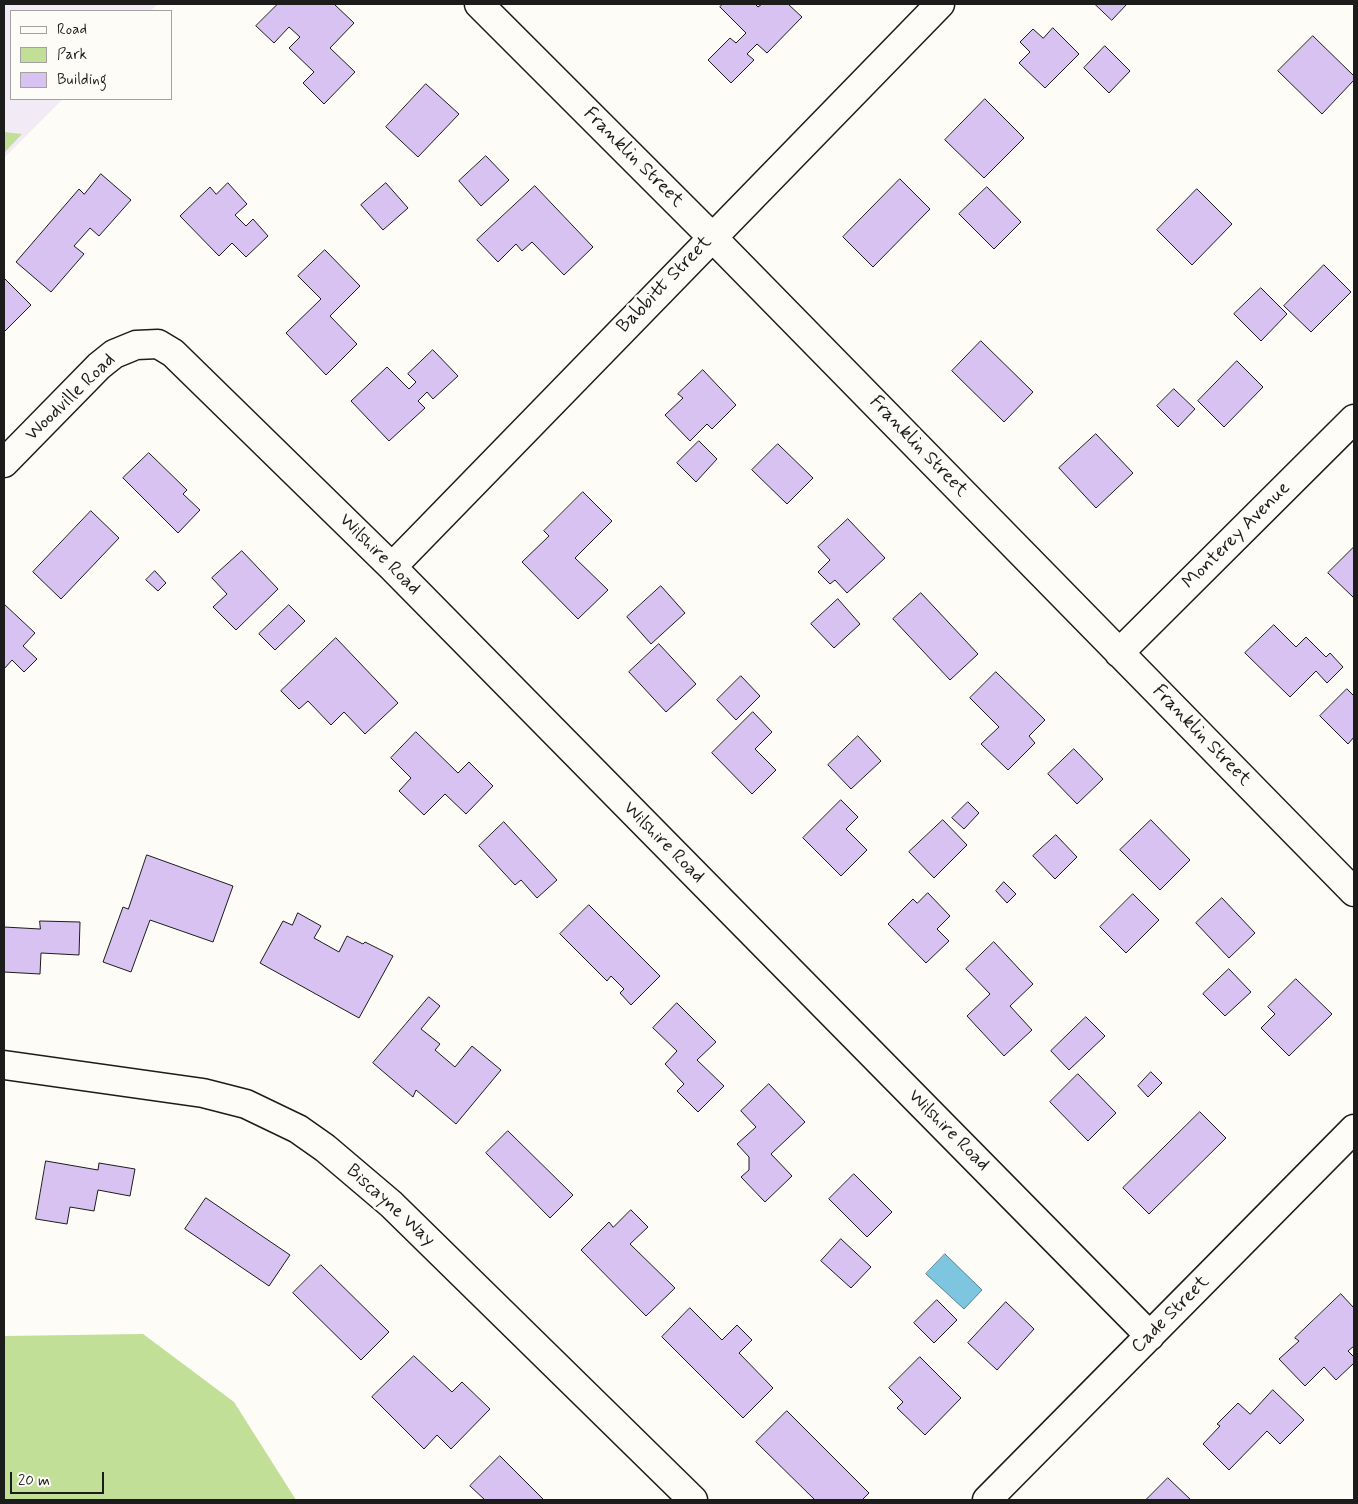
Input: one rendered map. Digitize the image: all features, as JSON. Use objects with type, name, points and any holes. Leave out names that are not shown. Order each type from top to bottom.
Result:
[{"type":"street","name":"Franklin Street","points":[[479,4],[712,237],[1354,892]]},
{"type":"street","name":"Babbitt Street","points":[[392,567],[940,4]]},
{"type":"street","name":"Woodville Road","points":[[4,463],[99,366],[114,354],[136,345],[158,344],[173,353]]},
{"type":"street","name":"Wilshire Road","points":[[173,353],[392,567],[1150,1336]]},
{"type":"street","name":"Monterey Avenue","points":[[1119,652],[1354,419]]},
{"type":"street","name":"Biscayne Way","points":[[4,1065],[203,1093],[246,1104],[298,1129],[332,1154],[420,1231],[693,1500]]},
{"type":"street","name":"Cade Street","points":[[987,1500],[1354,1129]]},
{"type":"shaded area","points":[[4,4],[158,4],[151,10],[10,10],[10,100],[62,100],[4,158]]},
{"type":"green space","points":[[4,132],[22,134],[4,153]]},
{"type":"green space","points":[[143,1334],[234,1402],[296,1500],[4,1500],[4,1336]]},
{"type":"water","points":[[945,1254],[982,1290],[964,1309],[926,1274]]},
{"type":"building","points":[[278,4],[334,4],[354,23],[330,48],[355,72],[324,104],[303,83],[314,72],[289,48],[300,37],[289,27],[274,43],[256,26]]},
{"type":"building","points":[[723,4],[755,4],[758,7],[762,4],[788,4],[802,17],[767,53],[757,44],[747,54],[754,60],[731,83],[708,60],[730,38],[736,43],[746,33],[720,7]]},
{"type":"building","points":[[1095,4],[1127,4],[1112,20]]},
{"type":"building","points":[[1053,28],[1079,54],[1045,88],[1019,63],[1030,52],[1020,42],[1033,29],[1043,38]]},
{"type":"building","points":[[1313,36],[1354,76],[1354,80],[1322,114],[1278,71]]},
{"type":"building","points":[[1105,46],[1130,71],[1109,93],[1084,68]]},
{"type":"building","points":[[426,84],[459,114],[418,157],[386,127]]},
{"type":"building","points":[[985,99],[1024,138],[984,178],[945,140]]},
{"type":"building","points":[[486,156],[509,180],[481,206],[459,181]]},
{"type":"building","points":[[101,174],[131,200],[99,236],[90,228],[74,246],[84,254],[51,292],[16,262],[79,189],[84,194]]},
{"type":"building","points":[[900,179],[930,209],[873,267],[843,237]]},
{"type":"building","points":[[228,183],[247,204],[235,215],[246,226],[253,219],[268,236],[246,257],[232,243],[219,256],[180,216],[210,187],[216,194]]},
{"type":"building","points":[[386,183],[408,208],[383,230],[361,205]]},
{"type":"building","points":[[535,186],[593,247],[564,275],[532,242],[522,251],[516,244],[498,262],[477,240]]},
{"type":"building","points":[[987,187],[1021,222],[994,249],[959,214]]},
{"type":"building","points":[[1197,189],[1232,224],[1192,265],[1157,230]]},
{"type":"building","points":[[325,250],[360,286],[330,316],[357,344],[326,375],[286,333],[321,299],[298,276]]},
{"type":"building","points":[[1324,265],[1351,292],[1311,332],[1284,306]]},
{"type":"building","points":[[4,278],[31,305],[4,332]]},
{"type":"building","points":[[1261,288],[1287,314],[1261,341],[1234,314]]},
{"type":"building","points":[[981,341],[1033,392],[1004,422],[952,371]]},
{"type":"building","points":[[433,350],[458,376],[433,399],[427,392],[418,401],[425,408],[389,441],[351,401],[387,367],[409,389],[416,382],[408,374]]},
{"type":"building","points":[[1237,361],[1263,387],[1224,427],[1198,401]]},
{"type":"building","points":[[703,370],[736,405],[712,429],[707,424],[690,441],[665,415],[683,398],[678,394]]},
{"type":"building","points":[[1174,389],[1195,409],[1178,427],[1157,406]]},
{"type":"building","points":[[1096,434],[1133,473],[1096,508],[1059,468]]},
{"type":"building","points":[[699,441],[717,459],[696,482],[677,463]]},
{"type":"building","points":[[778,444],[813,478],[787,504],[752,470]]},
{"type":"building","points":[[149,453],[187,490],[183,494],[200,510],[178,533],[123,478]]},
{"type":"building","points":[[583,492],[612,521],[575,558],[608,590],[578,619],[522,562],[549,536],[544,531]]},
{"type":"building","points":[[91,511],[119,538],[61,599],[33,572]]},
{"type":"building","points":[[848,519],[885,558],[847,593],[835,580],[830,584],[818,572],[830,560],[818,547]]},
{"type":"building","points":[[1354,547],[1354,598],[1328,573]]},
{"type":"building","points":[[242,551],[278,589],[236,630],[213,607],[227,594],[212,578]]},
{"type":"building","points":[[155,571],[166,583],[158,591],[146,580]]},
{"type":"building","points":[[661,586],[685,613],[651,644],[627,617]]},
{"type":"building","points":[[921,593],[978,654],[950,680],[893,619]]},
{"type":"building","points":[[838,599],[860,624],[834,648],[811,624]]},
{"type":"building","points":[[4,604],[35,633],[23,646],[37,659],[24,672],[12,660],[4,669]]},
{"type":"building","points":[[289,605],[305,621],[275,650],[259,634]]},
{"type":"building","points":[[1274,625],[1296,647],[1306,637],[1326,657],[1330,653],[1343,667],[1327,683],[1316,671],[1290,697],[1245,653]]},
{"type":"building","points":[[336,638],[398,703],[365,734],[344,712],[331,725],[308,701],[299,709],[281,691]]},
{"type":"building","points":[[659,644],[696,684],[666,712],[629,672]]},
{"type":"building","points":[[996,672],[1045,720],[1029,736],[1035,743],[1008,770],[981,744],[999,727],[970,698]]},
{"type":"building","points":[[741,676],[760,696],[736,720],[717,700]]},
{"type":"building","points":[[1347,689],[1354,696],[1354,737],[1348,744],[1320,716]]},
{"type":"building","points":[[753,712],[772,732],[755,749],[776,770],[752,794],[712,753]]},
{"type":"building","points":[[416,732],[458,773],[469,762],[493,786],[466,814],[445,794],[424,815],[399,791],[411,778],[391,758]]},
{"type":"building","points":[[858,736],[881,761],[851,789],[828,765]]},
{"type":"building","points":[[1074,749],[1103,779],[1077,804],[1048,774]]},
{"type":"building","points":[[841,800],[858,817],[846,829],[867,850],[841,876],[803,838]]},
{"type":"building","points":[[968,802],[979,813],[964,829],[952,818]]},
{"type":"building","points":[[943,820],[967,845],[934,878],[909,852]]},
{"type":"building","points":[[1151,820],[1190,860],[1160,890],[1120,850]]},
{"type":"building","points":[[504,822],[557,880],[537,898],[521,880],[515,885],[479,846]]},
{"type":"building","points":[[1056,835],[1077,857],[1055,879],[1033,856]]},
{"type":"building","points":[[147,855],[233,886],[213,942],[150,920],[131,972],[103,962],[123,907],[128,909]]},
{"type":"building","points":[[1004,882],[1016,894],[1007,903],[996,891]]},
{"type":"building","points":[[928,893],[950,916],[937,929],[949,941],[926,963],[888,924],[913,899],[917,903]]},
{"type":"building","points":[[1133,894],[1159,920],[1126,953],[1100,927]]},
{"type":"building","points":[[1222,898],[1255,933],[1229,958],[1196,923]]},
{"type":"building","points":[[589,905],[660,976],[631,1005],[620,993],[624,989],[611,976],[607,981],[560,934]]},
{"type":"building","points":[[298,913],[321,926],[314,938],[339,952],[347,936],[363,944],[365,942],[393,956],[359,1018],[260,963],[283,921],[292,925]]},
{"type":"building","points":[[40,921],[80,922],[79,955],[41,953],[40,974],[4,972],[4,927],[40,929]]},
{"type":"building","points":[[994,942],[1033,984],[1010,1006],[1032,1030],[1004,1056],[967,1016],[990,994],[966,969]]},
{"type":"building","points":[[1229,969],[1251,992],[1225,1016],[1203,994]]},
{"type":"building","points":[[1296,979],[1332,1014],[1289,1056],[1261,1028],[1275,1014],[1268,1007]]},
{"type":"building","points":[[429,997],[440,1006],[421,1029],[440,1044],[435,1050],[455,1067],[472,1046],[501,1070],[456,1124],[416,1090],[413,1097],[373,1063]]},
{"type":"building","points":[[677,1003],[716,1042],[697,1060],[724,1086],[698,1112],[677,1091],[684,1084],[665,1064],[677,1051],[653,1028]]},
{"type":"building","points":[[1086,1017],[1105,1036],[1069,1070],[1051,1051]]},
{"type":"building","points":[[1151,1072],[1162,1083],[1148,1097],[1138,1086]]},
{"type":"building","points":[[1078,1074],[1116,1113],[1088,1141],[1050,1102]]},
{"type":"building","points":[[769,1084],[805,1122],[771,1154],[792,1176],[765,1202],[741,1177],[749,1170],[749,1157],[737,1144],[756,1127],[741,1111]]},
{"type":"building","points":[[1200,1112],[1226,1138],[1149,1214],[1123,1188]]},
{"type":"building","points":[[508,1131],[573,1195],[550,1218],[486,1153]]},
{"type":"building","points":[[46,1161],[98,1170],[99,1163],[135,1169],[130,1196],[98,1190],[94,1211],[70,1207],[67,1224],[36,1219]]},
{"type":"building","points":[[854,1174],[892,1212],[867,1237],[829,1199]]},
{"type":"building","points":[[206,1198],[290,1255],[269,1286],[185,1229]]},
{"type":"building","points":[[631,1210],[648,1227],[630,1244],[675,1288],[646,1316],[581,1250],[609,1222],[613,1227]]},
{"type":"building","points":[[841,1239],[871,1267],[851,1288],[821,1261]]},
{"type":"building","points":[[321,1265],[389,1332],[361,1360],[293,1293]]},
{"type":"building","points":[[1341,1294],[1354,1308],[1354,1346],[1348,1351],[1354,1357],[1354,1363],[1336,1380],[1324,1367],[1305,1386],[1279,1359],[1299,1341],[1295,1338]]},
{"type":"building","points":[[937,1300],[957,1320],[934,1343],[914,1323]]},
{"type":"building","points":[[1006,1302],[1034,1329],[997,1370],[968,1343]]},
{"type":"building","points":[[690,1308],[722,1340],[737,1325],[752,1340],[739,1353],[773,1388],[743,1418],[662,1337]]},
{"type":"building","points":[[414,1356],[452,1392],[462,1382],[490,1409],[451,1449],[437,1435],[424,1449],[372,1397]]},
{"type":"building","points":[[920,1357],[961,1398],[925,1435],[897,1408],[903,1402],[889,1388]]},
{"type":"building","points":[[1273,1390],[1304,1420],[1280,1444],[1267,1431],[1229,1470],[1203,1444],[1220,1426],[1217,1424],[1238,1403],[1250,1414]]},
{"type":"building","points":[[787,1411],[869,1493],[862,1500],[815,1500],[756,1442]]},
{"type":"building","points":[[500,1456],[544,1500],[485,1500],[470,1486]]},
{"type":"building","points":[[1168,1478],[1191,1500],[1146,1500]]}]
